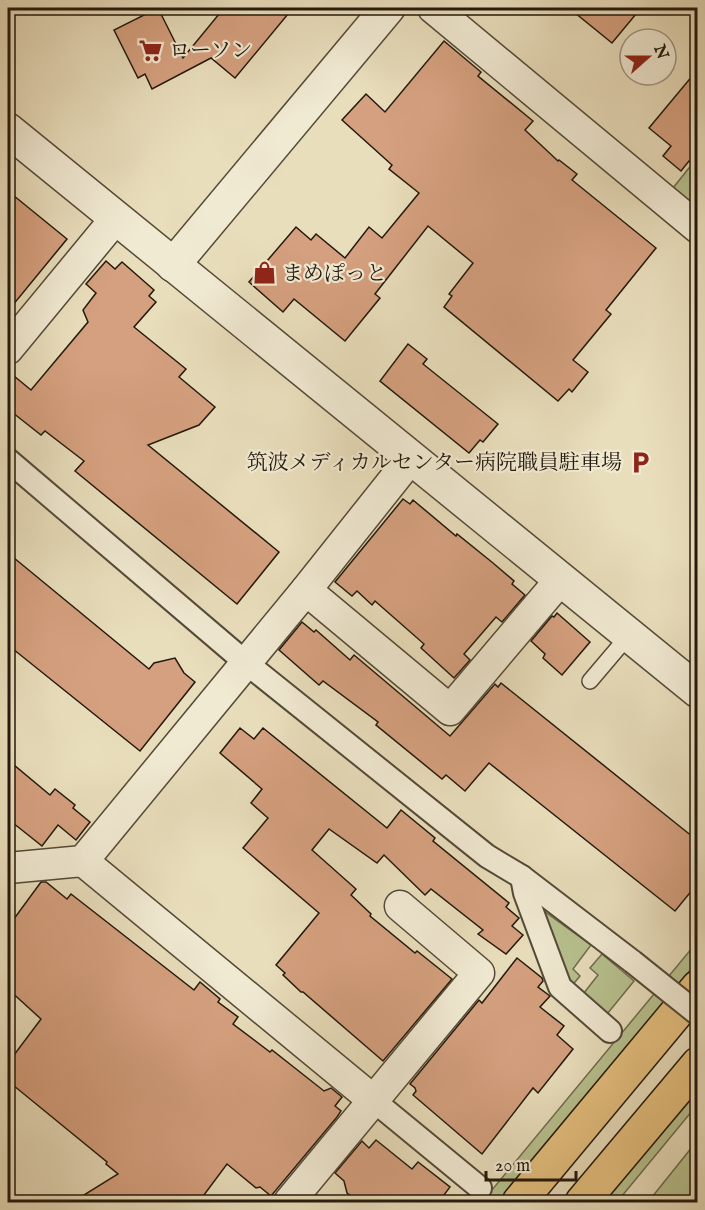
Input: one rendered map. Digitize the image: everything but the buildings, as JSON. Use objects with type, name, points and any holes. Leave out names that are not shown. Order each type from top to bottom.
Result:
[{"type":"highway","points":[[519,1203],[698,987]]},
{"type":"highway","points":[[582,1203],[698,1064]]},
{"type":"street","points":[[173,265],[388,8]]},
{"type":"street","points":[[433,8],[698,228]]},
{"type":"street","points":[[8,130],[698,691]]},
{"type":"street","points":[[8,349],[116,218]]},
{"type":"street","points":[[83,861],[306,590],[411,458]]},
{"type":"street","points":[[8,460],[245,662],[488,856],[522,877],[698,1014]]},
{"type":"street","points":[[306,590],[450,710],[561,579]]},
{"type":"street","points":[[8,868],[83,861],[480,1188]]},
{"type":"street","points":[[522,877],[525,893],[560,987],[610,1031]]},
{"type":"street","points":[[289,1203],[479,973],[400,906]]},
{"type":"lane","points":[[590,681],[629,635]]},
{"type":"green space","points":[[697,158],[697,209],[673,188]]},
{"type":"green space","points":[[534,904],[591,945],[573,969],[580,976],[570,988]]},
{"type":"green space","points":[[697,942],[697,962],[499,1202],[482,1202]]},
{"type":"green space","points":[[602,954],[634,981],[603,1019],[580,998],[598,975],[590,968]]},
{"type":"green space","points":[[697,1086],[697,1105],[617,1202],[601,1202]]},
{"type":"green space","points":[[697,1141],[697,1202],[648,1202]]},
{"type":"place","name":"ローソン","points":[[151,50]]},
{"type":"place","name":"まめぽっと","points":[[264,273]]},
{"type":"place","name":"筑波メディカルセンター病院職員駐車場","points":[[640,462]]}]
